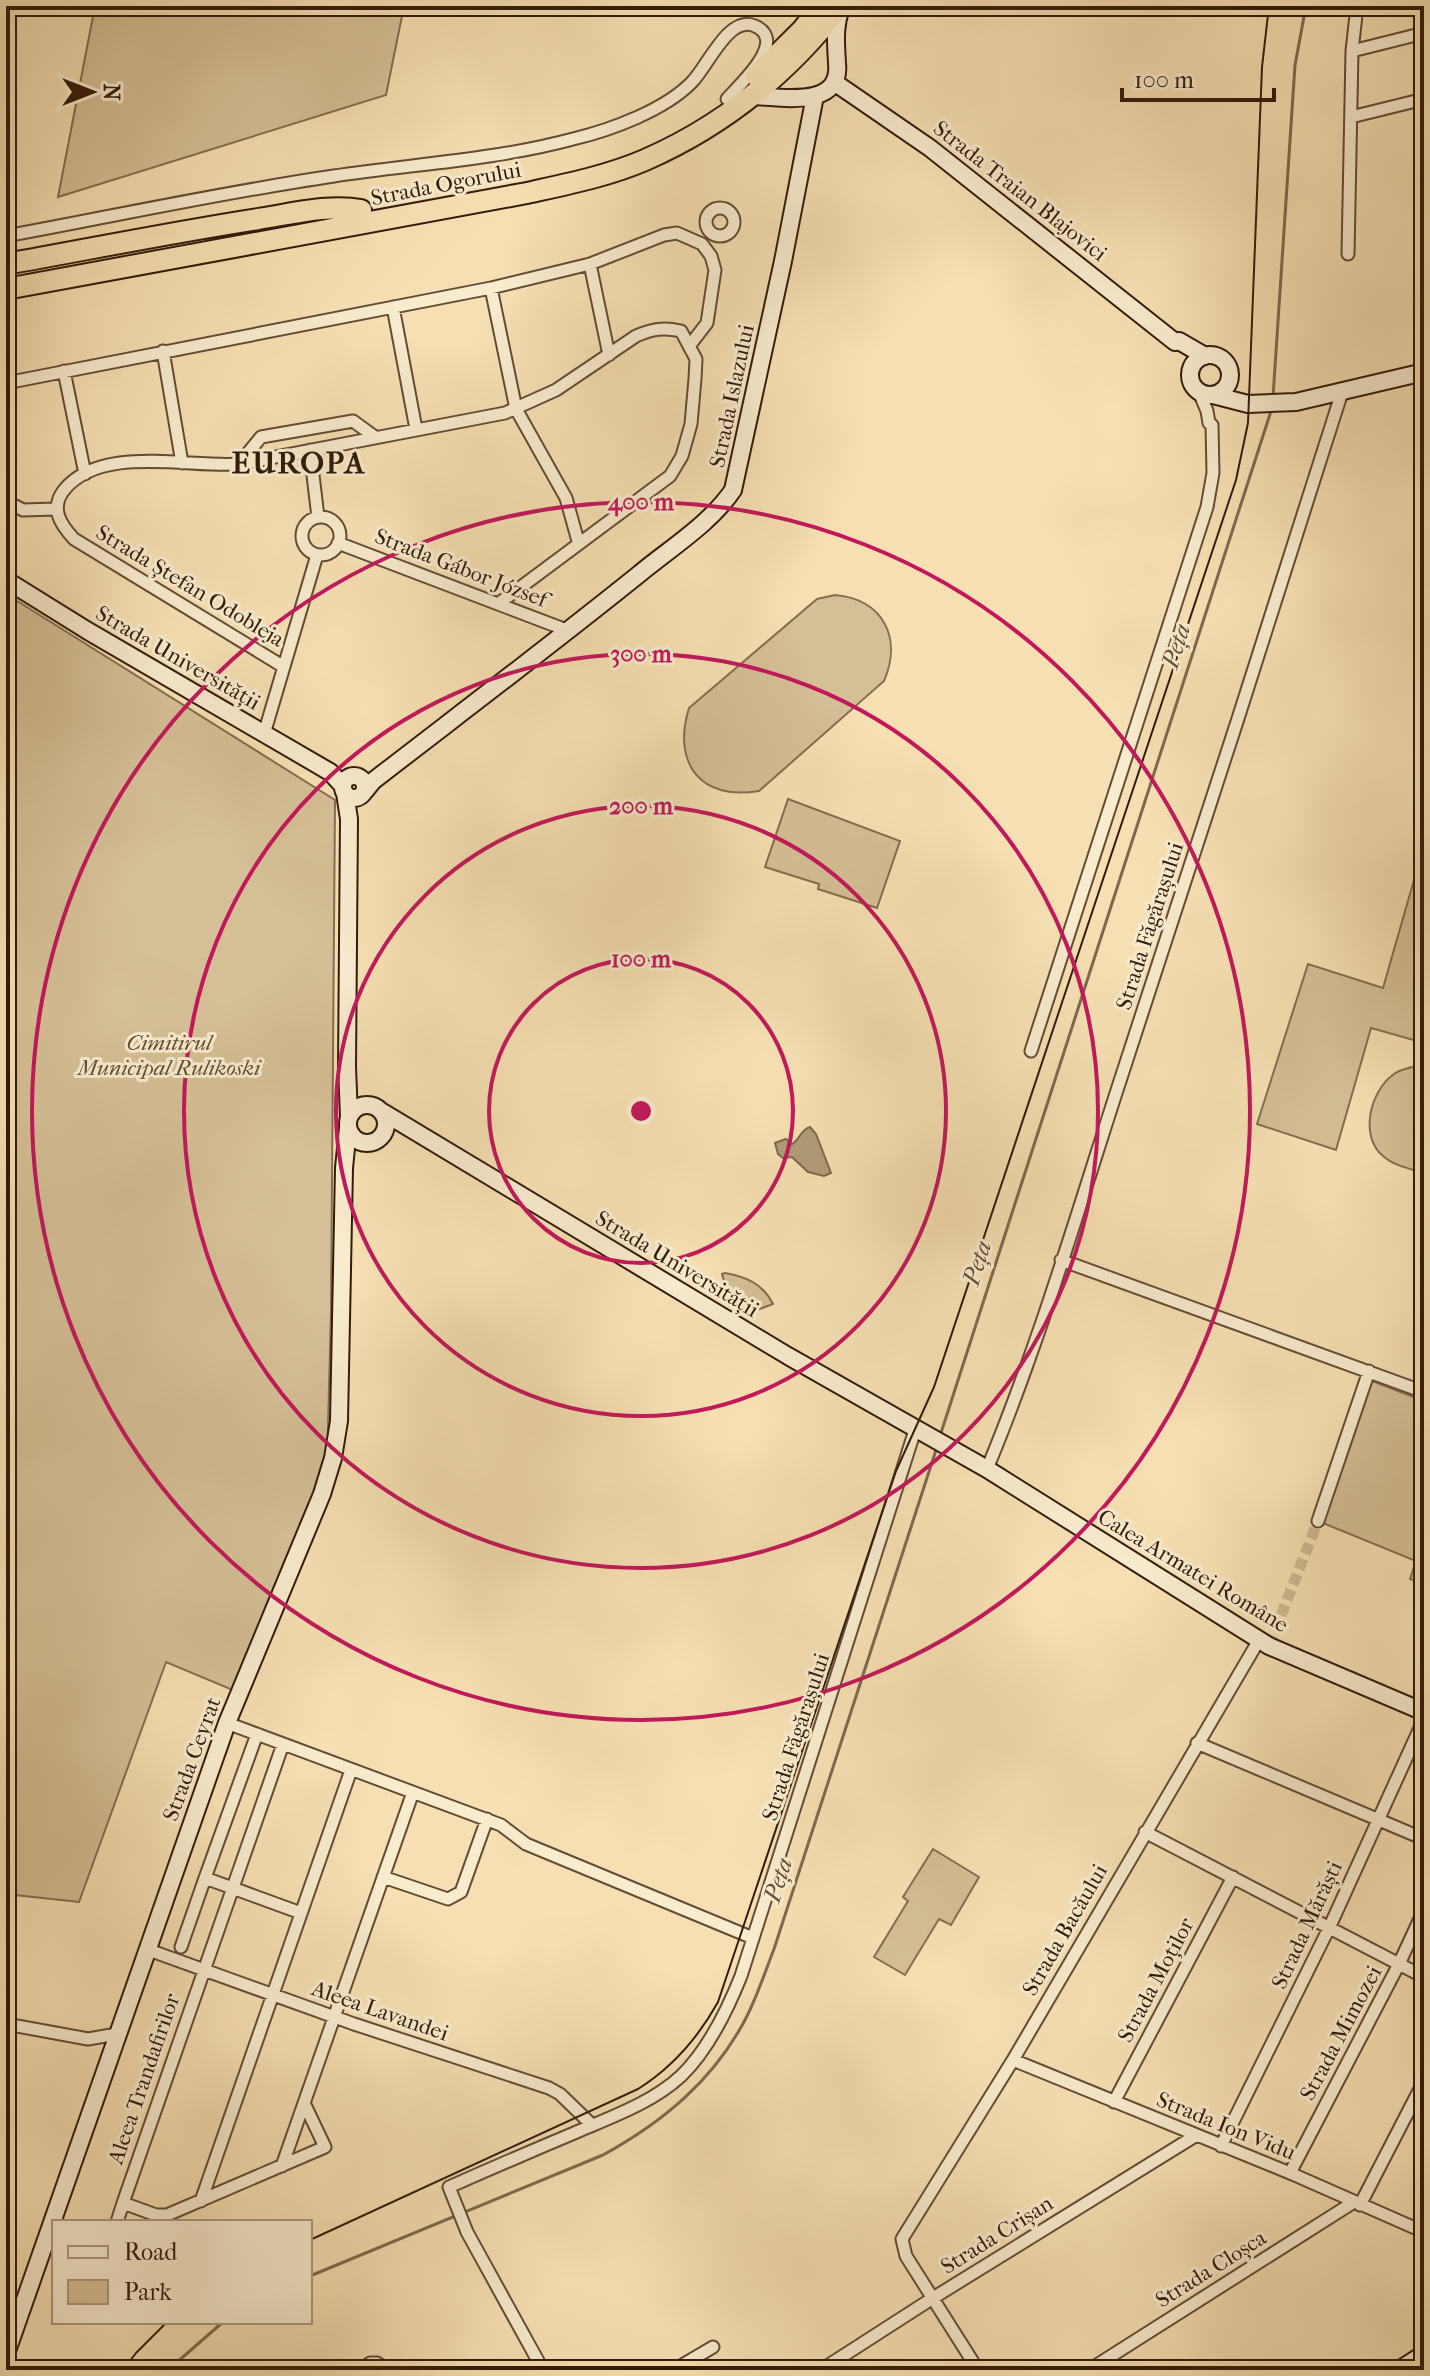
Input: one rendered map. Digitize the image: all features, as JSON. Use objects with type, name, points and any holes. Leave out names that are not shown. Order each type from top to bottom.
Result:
[{"type":"highway","name":"Strada Ogorului","points":[[6,289],[362,217],[565,172],[610,159],[696,119],[727,99],[772,61],[821,6]]},
{"type":"highway","name":"Strada Ogorului","points":[[6,276],[527,193],[613,172],[693,136],[753,96],[793,61],[841,6]]},
{"type":"highway","points":[[6,264],[169,232],[311,211],[350,208],[362,217],[337,234],[6,301]]},
{"type":"street","points":[[753,96],[815,96],[834,82],[838,71],[835,31],[841,6]]},
{"type":"street","points":[[1348,254],[1352,51],[1357,6]]},
{"type":"street","points":[[6,236],[330,177],[505,154],[576,139],[646,113],[682,92],[737,26],[745,24],[762,31],[766,48],[756,66],[727,99]]},
{"type":"street","points":[[1352,51],[1424,33]]},
{"type":"street","name":"Strada Traian Blajovici","points":[[834,82],[921,142],[1175,342],[1205,356]]},
{"type":"street","name":"Strada Islazului","points":[[357,786],[569,631],[719,508],[733,490],[815,96]]},
{"type":"street","points":[[1351,117],[1424,99]]},
{"type":"street","points":[[6,383],[491,288],[590,264],[664,235],[677,233],[702,244],[711,256],[715,270],[707,323],[690,345]]},
{"type":"street","points":[[702,244],[711,233]]},
{"type":"street","points":[[590,264],[609,355]]},
{"type":"street","points":[[491,288],[516,409],[566,498],[578,541]]},
{"type":"street","points":[[393,307],[416,429]]},
{"type":"street","points":[[6,501],[23,510],[56,509],[60,495],[70,482],[114,464],[161,459],[216,466],[239,464],[516,409],[556,390],[636,336],[666,327],[681,331],[696,359],[695,379],[691,424],[682,456],[670,476],[578,541],[498,604]]},
{"type":"street","name":"Strada Traian Blajovici","points":[[1175,342],[1190,375]]},
{"type":"street","points":[[163,351],[182,463]]},
{"type":"street","points":[[1212,425],[1207,411],[1216,391],[1228,366],[1221,359],[1205,356],[1194,362],[1190,375],[1192,385],[1216,391],[1255,402],[1296,402],[1424,372]]},
{"type":"street","points":[[64,371],[85,474]]},
{"type":"street","points":[[1031,1051],[1207,507],[1213,473],[1212,425],[1216,391]]},
{"type":"street","name":"Strada Făgărașului","points":[[987,1469],[1061,1260],[1257,665],[1342,392]]},
{"type":"street","points":[[239,464],[261,437],[353,421],[375,437]]},
{"type":"street","points":[[264,734],[317,555],[308,551],[302,539],[305,526],[318,517],[310,450]]},
{"type":"street","name":"Strada Ștefan Odobleja","points":[[56,509],[61,525],[74,539],[284,667]]},
{"type":"street","name":"Strada Gábor József","points":[[317,555],[330,553],[338,543],[338,527],[331,520],[318,517]]},
{"type":"street","name":"Strada Gábor József","points":[[338,543],[569,631]]},
{"type":"street","name":"Strada Universității","points":[[6,580],[88,631],[357,786]]},
{"type":"street","points":[[357,786],[349,819],[348,1123],[359,1142],[412,1129]]},
{"type":"street","name":"Strada Universității","points":[[347,1067],[376,1108],[788,1356],[950,1446]]},
{"type":"street","points":[[344,1168],[377,1139],[386,1123],[376,1108],[358,1107],[348,1123]]},
{"type":"street","name":"Strada Ceyrat","points":[[52,2220],[227,1723],[322,1494],[333,1458],[339,1421],[344,1168],[348,1123]]},
{"type":"street","points":[[1061,1260],[1424,1392]]},
{"type":"street","points":[[1318,1521],[1369,1371]]},
{"type":"street","name":"Strada Făgărașului","points":[[543,2370],[466,2230],[450,2189],[666,2089],[698,2056],[731,2002],[920,1429]]},
{"type":"street","name":"Calea Armatei Române","points":[[950,1446],[1259,1640],[1424,1712]]},
{"type":"street","name":"Strada Bacăului","points":[[933,2298],[906,2256],[902,2239],[1013,2060],[1259,1640]]},
{"type":"street","name":"Strada Mărăști","points":[[1221,2146],[1330,1926],[1424,1719]]},
{"type":"street","points":[[227,1723],[487,1819],[501,1825],[526,1844],[753,1938]]},
{"type":"street","points":[[181,1947],[257,1734]]},
{"type":"street","points":[[1197,1743],[1424,1839]]},
{"type":"street","name":"Aleea Trandafirilor","points":[[118,2220],[202,1969],[283,1744]]},
{"type":"street","points":[[201,2201],[351,1770]]},
{"type":"street","points":[[282,2166],[413,1792]]},
{"type":"street","points":[[383,1877],[448,1899],[454,1898],[461,1892],[487,1819]]},
{"type":"street","points":[[1145,1832],[1424,1977]]},
{"type":"street","name":"Strada Moților","points":[[1114,2102],[1233,1877]]},
{"type":"street","points":[[205,1878],[301,1913]]},
{"type":"street","name":"Strada Mimozei","points":[[1290,2173],[1424,1910]]},
{"type":"street","name":"Aleea Lavandei","points":[[146,1949],[333,2017],[549,2088],[560,2094],[592,2125]]},
{"type":"street","points":[[6,2024],[88,2039],[117,2034]]},
{"type":"street","points":[[88,2039],[110,2054]]},
{"type":"street","name":"Strada Ion Vidu","points":[[1013,2060],[1290,2173],[1424,2232]]},
{"type":"street","points":[[1357,2203],[1424,2081]]},
{"type":"street","points":[[123,2203],[156,2215],[167,2215],[325,2147],[305,2105]]},
{"type":"street","name":"Strada Crișan","points":[[821,2370],[1195,2136]]},
{"type":"street","name":"Strada Cloșca","points":[[1089,2370],[1357,2203]]},
{"type":"street","name":"Strada Ceyrat","points":[[6,2354],[52,2221]]},
{"type":"street","points":[[933,2298],[978,2370]]},
{"type":"street","points":[[674,2370],[713,2347]]},
{"type":"street","points":[[1399,2370],[1424,2354]]},
{"type":"street","points":[[361,2370],[370,2363],[377,2363],[387,2370]]},
{"type":"green space","points":[[95,6],[404,6],[386,95],[58,197]]},
{"type":"green space","name":"Cimitirul Municipal Rulikoski","points":[[6,594],[335,800],[327,1465],[235,1691],[166,1662],[79,1902],[6,1894]]},
{"type":"green space","points":[[835,595],[865,604],[884,623],[891,650],[884,681],[759,791],[738,793],[706,784],[688,761],[684,746],[689,708],[817,599]]},
{"type":"green space","points":[[788,799],[900,841],[877,908],[818,889],[819,884],[765,867]]},
{"type":"green space","points":[[1424,845],[1424,1043],[1371,1028],[1336,1150],[1257,1124],[1308,964],[1383,988]]},
{"type":"green space","points":[[1412,1067],[1424,1069],[1424,1173],[1387,1159],[1371,1137],[1370,1114],[1379,1091],[1396,1073]]},
{"type":"green space","points":[[722,1274],[754,1282],[773,1304],[749,1313],[731,1305]]},
{"type":"green space","points":[[1367,1379],[1424,1401],[1424,1584],[1410,1579],[1416,1561],[1318,1521]]},
{"type":"green space","points":[[933,1849],[979,1877],[951,1925],[939,1919],[905,1975],[874,1957],[908,1901],[903,1897]]},
{"type":"shaded area","points":[[810,1127],[816,1134],[831,1173],[824,1176],[808,1172],[792,1157],[783,1158],[778,1154],[775,1143],[786,1139],[792,1144]]},
{"type":"waterway","name":"Peța","points":[[1273,397],[1295,65],[1306,6]]},
{"type":"waterway","name":"Peța","points":[[940,1436],[1272,408]]},
{"type":"waterway","name":"Peța","points":[[312,2275],[603,2155],[666,2113],[719,2061],[750,2010],[774,1949],[937,1447]]},
{"type":"waterway","name":"Peța","points":[[168,2370],[221,2324]]},
{"type":"tunnel","points":[[1269,1646],[1318,1521]]},
{"type":"tram line","points":[[312,2239],[638,2089],[684,2051],[718,2002],[896,1471],[934,1387],[1236,480],[1248,423],[1262,67],[1269,6]]},
{"type":"tram line","points":[[123,2370],[165,2324]]},
{"type":"district","name":"EUROPA","points":[[299,463]]}]
